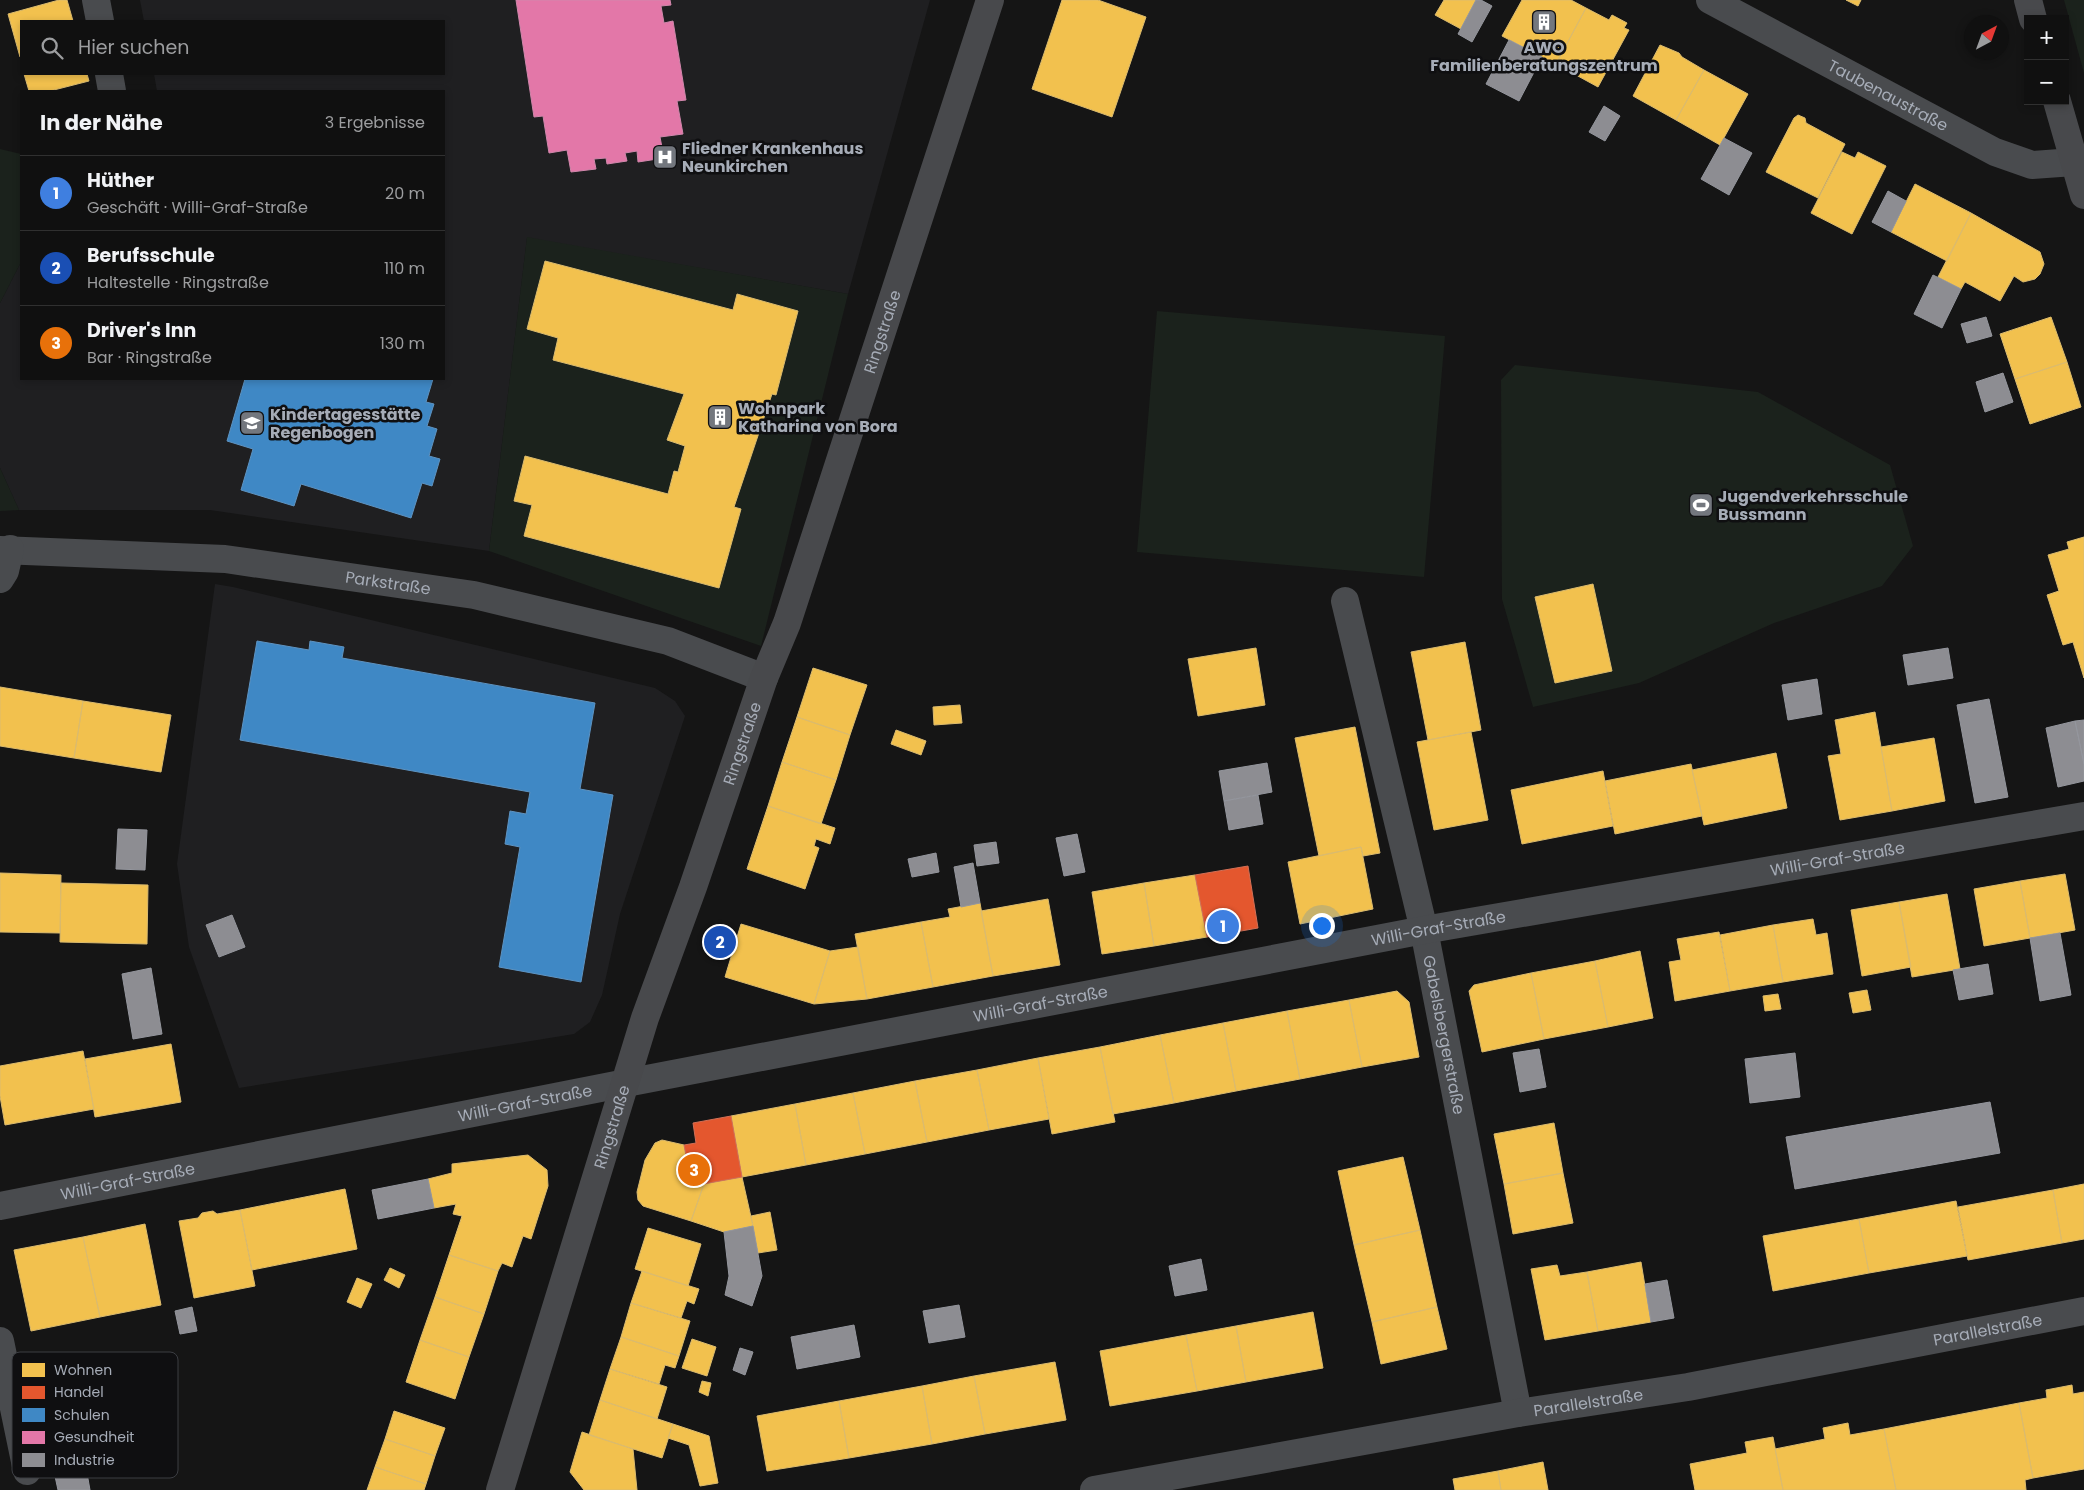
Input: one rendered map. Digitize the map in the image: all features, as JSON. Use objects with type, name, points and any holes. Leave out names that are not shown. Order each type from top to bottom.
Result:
[{"type":"street","points":[[96,0],[100,20]]},
{"type":"street","name":"Ringstraße","points":[[500,1490],[645,1018],[693,887],[764,678],[787,623],[990,0]]},
{"type":"street","name":"Taubenaustraße","points":[[1710,0],[1995,152],[2032,165],[2074,162]]},
{"type":"street","points":[[2028,0],[2032,15]]},
{"type":"street","points":[[109,75],[112,90]]},
{"type":"street","points":[[2058,105],[2084,195]]},
{"type":"street","points":[[0,579],[5,571],[5,549]]},
{"type":"street","name":"Parkstraße","points":[[5,549],[226,559],[474,595],[668,641],[764,678]]},
{"type":"street","name":"Gabelsbergerstraße","points":[[1345,601],[1424,930],[1518,1414]]},
{"type":"street","name":"Willi-Graf-Straße","points":[[0,1206],[626,1083],[1424,930],[2084,816]]},
{"type":"street","name":"Parallelstraße","points":[[1094,1490],[1518,1414],[1688,1387],[2084,1311]]},
{"type":"street","points":[[0,1342],[12,1399]]},
{"type":"shaded area","name":"Fliedner Krankenhaus Neunkirchen","points":[[140,0],[930,0],[848,294],[527,238],[489,551],[210,510],[19,510],[0,468],[0,303],[20,264],[20,380],[445,380],[445,90],[157,90],[154,75],[445,75],[445,20],[144,20]]},
{"type":"shaded area","points":[[2064,0],[2084,0],[2084,73],[2069,15]]},
{"type":"shaded area","points":[[0,149],[20,154],[20,264],[0,303]]},
{"type":"shaded area","points":[[527,237],[848,294],[761,646],[489,551]]},
{"type":"shaded area","points":[[1157,311],[1445,336],[1424,577],[1137,552]]},
{"type":"shaded area","name":"Jugendverkehrsschule Bussmann","points":[[1515,365],[1758,392],[1890,465],[1913,546],[1882,586],[1774,623],[1639,683],[1533,707],[1502,599],[1501,380]]},
{"type":"shaded area","points":[[0,468],[19,510],[0,511]]},
{"type":"shaded area","points":[[215,584],[655,688],[675,701],[685,716],[620,914],[602,995],[590,1022],[574,1034],[239,1088],[189,947],[177,864]]},
{"type":"building: Wohnen","points":[[59,0],[67,0],[73,20],[20,20],[20,57],[8,14]]},
{"type":"building: Wohnen","points":[[1062,0],[1098,0],[1146,17],[1112,117],[1032,89]]},
{"type":"building: Wohnen","points":[[1444,0],[1476,0],[1461,29],[1435,15]]},
{"type":"building: Wohnen","name":"AWO Familienberatungszentrum","points":[[1522,0],[1571,0],[1586,8],[1556,64],[1502,36]]},
{"type":"building: Wohnen","points":[[1846,0],[1861,0],[1858,6]]},
{"type":"building: Wohnen","points":[[1586,8],[1609,20],[1612,15],[1627,23],[1624,28],[1629,30],[1598,87],[1556,64]]},
{"type":"building: Wohnen","points":[[1660,45],[1679,53],[1682,57],[1704,70],[1676,120],[1633,96]]},
{"type":"building: Wohnen","points":[[1704,70],[1748,94],[1720,145],[1676,120]]},
{"type":"building: Wohnen","points":[[24,75],[87,75],[89,81],[54,90],[29,90]]},
{"type":"building: Wohnen","points":[[1798,115],[1805,118],[1806,123],[1845,144],[1818,198],[1766,172],[1794,118]]},
{"type":"building: Wohnen","points":[[1842,152],[1855,158],[1858,152],[1886,166],[1852,234],[1811,213]]},
{"type":"building: Wohnen","points":[[1915,184],[1971,213],[1947,261],[1891,232]]},
{"type":"building: Wohnen","points":[[1971,213],[2040,252],[2044,264],[2040,274],[2035,279],[2023,282],[2014,276],[2000,301],[1965,282],[1961,289],[1938,277]]},
{"type":"building: Wohnen","name":"Wohnpark Katharina von Bora","points":[[545,261],[733,310],[737,294],[798,311],[776,395],[772,394],[734,507],[741,509],[719,588],[524,536],[532,505],[514,501],[525,456],[668,494],[674,471],[678,472],[685,446],[667,440],[684,394],[553,360],[558,338],[527,329]]},
{"type":"building: Wohnen","points":[[2051,317],[2067,362],[2015,379],[2000,334]]},
{"type":"building: Wohnen","points":[[2067,362],[2081,407],[2030,424],[2015,379]]},
{"type":"building: Wohnen","points":[[2084,537],[2084,678],[2073,642],[2063,645],[2047,595],[2059,591],[2048,555],[2069,549],[2067,542]]},
{"type":"building: Wohnen","points":[[1593,584],[1612,671],[1555,683],[1535,597]]},
{"type":"building: Wohnen","points":[[1465,642],[1481,730],[1428,740],[1411,652]]},
{"type":"building: Wohnen","points":[[1256,648],[1265,705],[1198,716],[1188,659]]},
{"type":"building: Wohnen","points":[[813,668],[867,685],[850,735],[797,717]]},
{"type":"building: Wohnen","points":[[0,687],[83,701],[74,758],[0,746]]},
{"type":"building: Wohnen","points":[[83,701],[171,715],[161,772],[74,758]]},
{"type":"building: Wohnen","points":[[960,705],[962,723],[934,725],[933,707]]},
{"type":"building: Wohnen","points":[[1875,712],[1892,811],[1840,820],[1828,756],[1841,754],[1835,720]]},
{"type":"building: Wohnen","points":[[797,717],[850,735],[836,780],[782,762]]},
{"type":"building: Wohnen","points":[[1355,727],[1380,853],[1363,856],[1361,847],[1319,856],[1295,738]]},
{"type":"building: Wohnen","points":[[896,730],[926,741],[921,755],[891,744]]},
{"type":"building: Wohnen","points":[[1471,732],[1488,820],[1434,830],[1417,742]]},
{"type":"building: Wohnen","points":[[1934,738],[1945,801],[1892,811],[1881,747]]},
{"type":"building: Wohnen","points":[[1776,753],[1787,808],[1704,825],[1692,770]]},
{"type":"building: Wohnen","points":[[782,762],[836,780],[821,824],[768,806]]},
{"type":"building: Wohnen","points":[[1691,764],[1702,816],[1615,834],[1605,781]]},
{"type":"building: Wohnen","points":[[1603,771],[1613,826],[1522,844],[1511,790]]},
{"type":"building: Wohnen","points":[[768,806],[835,828],[830,844],[816,839],[814,846],[819,848],[805,889],[747,869]]},
{"type":"building: Wohnen","points":[[1361,847],[1373,909],[1300,924],[1288,862]]},
{"type":"building: Wohnen","points":[[0,873],[61,875],[60,933],[0,932]]},
{"type":"building: Wohnen","points":[[2065,874],[2075,930],[2030,938],[2020,881]]},
{"type":"building: Wohnen","points":[[1195,875],[1207,937],[1154,946],[1144,883]]},
{"type":"building: Wohnen","points":[[2020,881],[2030,938],[1984,946],[1974,889]]},
{"type":"building: Wohnen","points":[[61,883],[148,885],[147,944],[60,942]]},
{"type":"building: Wohnen","points":[[1144,883],[1154,946],[1102,954],[1092,892]]},
{"type":"building: Wohnen","points":[[1947,894],[1960,969],[1912,977],[1899,902]]},
{"type":"building: Wohnen","points":[[1048,899],[1060,965],[993,976],[981,911]]},
{"type":"building: Wohnen","points":[[1899,902],[1911,967],[1862,976],[1851,910]]},
{"type":"building: Wohnen","points":[[980,903],[993,976],[933,987],[921,922],[950,917],[948,909]]},
{"type":"building: Wohnen","points":[[1813,919],[1816,935],[1827,933],[1833,974],[1783,982],[1773,925]]},
{"type":"building: Wohnen","points":[[921,922],[933,987],[867,999],[855,934]]},
{"type":"building: Wohnen","points":[[741,924],[830,951],[814,1004],[725,977]]},
{"type":"building: Wohnen","points":[[1773,925],[1783,982],[1730,991],[1720,935]]},
{"type":"building: Wohnen","points":[[1719,932],[1730,991],[1675,1001],[1669,962],[1681,960],[1677,939]]},
{"type":"building: Wohnen","points":[[858,947],[867,999],[814,1004],[830,951]]},
{"type":"building: Wohnen","points":[[1640,951],[1653,1018],[1608,1027],[1595,961]]},
{"type":"building: Wohnen","points":[[1595,961],[1608,1027],[1544,1039],[1531,973]]},
{"type":"building: Wohnen","points":[[1531,973],[1544,1039],[1482,1052],[1469,991],[1474,985]]},
{"type":"building: Wohnen","points":[[1867,990],[1871,1010],[1853,1013],[1849,993]]},
{"type":"building: Wohnen","points":[[1397,991],[1409,1002],[1419,1057],[1362,1067],[1349,1000]]},
{"type":"building: Wohnen","points":[[1778,994],[1781,1009],[1765,1011],[1763,996]]},
{"type":"building: Wohnen","points":[[1349,1000],[1362,1067],[1300,1079],[1287,1011]]},
{"type":"building: Wohnen","points":[[1287,1011],[1300,1079],[1236,1091],[1223,1023]]},
{"type":"building: Wohnen","points":[[1223,1023],[1236,1091],[1174,1103],[1160,1035]]},
{"type":"building: Wohnen","points":[[1160,1035],[1174,1103],[1113,1114],[1100,1047]]},
{"type":"building: Wohnen","points":[[171,1044],[181,1102],[95,1117],[85,1059]]},
{"type":"building: Wohnen","points":[[1100,1047],[1115,1122],[1052,1134],[1038,1058]]},
{"type":"building: Wohnen","points":[[83,1051],[94,1109],[5,1125],[0,1096],[0,1066]]},
{"type":"building: Wohnen","points":[[1038,1058],[1049,1119],[989,1130],[977,1070]]},
{"type":"building: Wohnen","points":[[977,1070],[989,1130],[927,1142],[915,1081]]},
{"type":"building: Wohnen","points":[[915,1081],[927,1142],[865,1154],[853,1093]]},
{"type":"building: Wohnen","points":[[853,1093],[865,1154],[806,1165],[795,1104]]},
{"type":"building: Wohnen","points":[[795,1104],[806,1165],[742,1177],[731,1116]]},
{"type":"building: Wohnen","points":[[1554,1123],[1563,1173],[1504,1184],[1494,1134]]},
{"type":"building: Wohnen","points":[[662,1140],[684,1145],[692,1186],[704,1184],[691,1221],[643,1206],[638,1200],[637,1192],[645,1160],[655,1143]]},
{"type":"building: Wohnen","points":[[528,1155],[547,1170],[548,1186],[531,1239],[523,1236],[512,1267],[502,1263],[498,1271],[449,1255],[462,1216],[453,1214],[456,1204],[434,1208],[428,1179],[452,1173],[452,1164]]},
{"type":"building: Wohnen","points":[[1403,1157],[1420,1230],[1354,1245],[1338,1171]]},
{"type":"building: Wohnen","points":[[1563,1173],[1573,1223],[1513,1234],[1504,1184]]},
{"type":"building: Wohnen","points":[[742,1177],[753,1226],[724,1232],[691,1221],[704,1184]]},
{"type":"building: Wohnen","points":[[2084,1184],[2084,1239],[2062,1243],[2053,1190]]},
{"type":"building: Wohnen","points":[[345,1189],[357,1249],[252,1270],[240,1210]]},
{"type":"building: Wohnen","points":[[2053,1190],[2062,1243],[1968,1260],[1958,1207]]},
{"type":"building: Wohnen","points":[[1956,1201],[1967,1256],[1869,1273],[1859,1219]]},
{"type":"building: Wohnen","points":[[240,1210],[255,1286],[194,1298],[179,1221],[198,1218],[202,1213],[213,1211],[217,1214]]},
{"type":"building: Wohnen","points":[[770,1212],[777,1250],[758,1253],[751,1216]]},
{"type":"building: Wohnen","points":[[1859,1219],[1869,1273],[1773,1291],[1763,1236]]},
{"type":"building: Wohnen","points":[[145,1224],[161,1305],[100,1317],[83,1237]]},
{"type":"building: Wohnen","points":[[648,1228],[701,1244],[688,1286],[635,1269]]},
{"type":"building: Wohnen","points":[[1420,1230],[1437,1307],[1372,1322],[1354,1245]]},
{"type":"building: Wohnen","points":[[83,1237],[100,1317],[31,1331],[14,1250]]},
{"type":"building: Wohnen","points":[[449,1255],[498,1271],[484,1314],[435,1297]]},
{"type":"building: Wohnen","points":[[1641,1262],[1651,1322],[1598,1331],[1587,1272]]},
{"type":"building: Wohnen","points":[[1557,1265],[1560,1276],[1587,1272],[1598,1331],[1545,1340],[1531,1269]]},
{"type":"building: Wohnen","points":[[390,1268],[405,1275],[399,1288],[384,1280]]},
{"type":"building: Wohnen","points":[[642,1271],[699,1289],[694,1304],[687,1301],[681,1318],[631,1303]]},
{"type":"building: Wohnen","points":[[357,1278],[372,1284],[361,1308],[347,1302]]},
{"type":"building: Wohnen","points":[[435,1297],[484,1314],[469,1357],[420,1340]]},
{"type":"building: Wohnen","points":[[631,1303],[690,1321],[679,1356],[621,1337]]},
{"type":"building: Wohnen","points":[[1437,1307],[1447,1349],[1381,1364],[1372,1322]]},
{"type":"building: Wohnen","points":[[1313,1312],[1323,1368],[1246,1382],[1236,1326]]},
{"type":"building: Wohnen","points":[[1236,1326],[1246,1382],[1197,1391],[1186,1335]]},
{"type":"building: Wohnen","points":[[1186,1335],[1197,1391],[1110,1406],[1100,1351]]},
{"type":"building: Wohnen","points":[[621,1337],[679,1356],[675,1368],[665,1365],[659,1384],[610,1369]]},
{"type":"building: Wohnen","points":[[692,1339],[716,1347],[707,1376],[682,1368]]},
{"type":"building: Wohnen","points":[[420,1340],[469,1357],[455,1399],[406,1382]]},
{"type":"building: Wohnen","points":[[1055,1362],[1066,1420],[985,1434],[974,1376]]},
{"type":"building: Wohnen","points":[[610,1369],[667,1387],[657,1419],[600,1400]]},
{"type":"building: Wohnen","points":[[974,1376],[985,1434],[932,1444],[922,1386]]},
{"type":"building: Wohnen","points":[[702,1381],[711,1383],[708,1396],[699,1392]]},
{"type":"building: Wohnen","points":[[2072,1385],[2073,1394],[2084,1392],[2084,1469],[2033,1478],[2019,1403],[2047,1398],[2046,1390]]},
{"type":"building: Wohnen","points":[[922,1386],[932,1444],[849,1458],[839,1401]]},
{"type":"building: Wohnen","points":[[600,1400],[673,1424],[662,1458],[589,1435]]},
{"type":"building: Wohnen","points":[[839,1401],[849,1458],[767,1471],[757,1416]]},
{"type":"building: Wohnen","points":[[2019,1403],[2033,1478],[2025,1480],[2026,1490],[1896,1490],[1884,1429]]},
{"type":"building: Wohnen","points":[[394,1411],[445,1428],[435,1456],[385,1439]]},
{"type":"building: Wohnen","points":[[1848,1423],[1850,1435],[1884,1429],[1896,1490],[1783,1490],[1775,1449],[1825,1439],[1823,1428]]},
{"type":"building: Wohnen","points":[[673,1424],[709,1436],[718,1483],[700,1486],[689,1445],[668,1438]]},
{"type":"building: Wohnen","points":[[582,1432],[633,1449],[637,1490],[584,1490],[570,1472]]},
{"type":"building: Wohnen","points":[[1773,1437],[1783,1490],[1695,1490],[1690,1464],[1747,1453],[1745,1442]]},
{"type":"building: Wohnen","points":[[385,1439],[435,1456],[426,1484],[375,1467]]},
{"type":"building: Wohnen","points":[[1543,1462],[1548,1490],[1501,1490],[1498,1471]]},
{"type":"building: Wohnen","points":[[375,1467],[426,1484],[424,1490],[367,1490]]},
{"type":"building: Wohnen","points":[[1498,1471],[1501,1490],[1455,1490],[1453,1479]]},
{"type":"building: Handel","points":[[1248,866],[1258,928],[1207,937],[1195,875]]},
{"type":"building: Handel","points":[[731,1116],[742,1177],[692,1186],[684,1145],[696,1143],[693,1123]]},
{"type":"building: Schulen","points":[[245,380],[433,380],[426,402],[434,404],[427,426],[437,429],[429,456],[440,459],[432,486],[422,483],[411,518],[301,484],[294,506],[241,490],[253,449],[227,441]]},
{"type":"building: Schulen","points":[[257,641],[309,650],[310,641],[344,647],[342,658],[595,703],[580,789],[613,795],[581,982],[499,967],[520,847],[505,844],[510,811],[526,814],[530,792],[240,740]]},
{"type":"building: Gesundheit","points":[[516,0],[670,0],[671,5],[661,6],[664,23],[673,21],[686,100],[677,101],[683,134],[660,137],[664,158],[638,162],[637,151],[625,153],[627,161],[607,164],[606,158],[594,159],[596,169],[571,172],[567,150],[549,153],[543,116],[534,117]]},
{"type":"building: Industrie","points":[[1476,0],[1481,0],[1492,6],[1472,42],[1458,34]]},
{"type":"building: Industrie","points":[[1509,40],[1542,57],[1519,101],[1486,84]]},
{"type":"building: Industrie","points":[[1604,106],[1620,116],[1605,141],[1589,132]]},
{"type":"building: Industrie","points":[[1724,138],[1752,153],[1729,195],[1701,179]]},
{"type":"building: Industrie","points":[[1888,191],[1906,201],[1891,232],[1872,222]]},
{"type":"building: Industrie","points":[[1933,275],[1961,289],[1942,328],[1914,314]]},
{"type":"building: Industrie","points":[[1986,317],[1992,336],[1967,343],[1961,324]]},
{"type":"building: Industrie","points":[[2003,373],[2013,402],[1985,412],[1976,382]]},
{"type":"building: Industrie","points":[[1948,648],[1953,678],[1908,685],[1903,655]]},
{"type":"building: Industrie","points":[[1817,679],[1822,714],[1788,720],[1782,685]]},
{"type":"building: Industrie","points":[[1989,699],[2008,797],[1975,803],[1957,705]]},
{"type":"building: Industrie","points":[[2084,720],[2084,764],[2075,721]]},
{"type":"building: Industrie","points":[[2075,721],[2084,764],[2084,781],[2058,787],[2046,728]]},
{"type":"building: Industrie","points":[[1267,763],[1272,792],[1224,801],[1219,771]]},
{"type":"building: Industrie","points":[[1258,795],[1263,824],[1229,830],[1224,801]]},
{"type":"building: Industrie","points":[[118,829],[147,830],[145,870],[116,869]]},
{"type":"building: Industrie","points":[[1077,834],[1085,872],[1064,876],[1056,838]]},
{"type":"building: Industrie","points":[[996,842],[999,863],[977,866],[974,845]]},
{"type":"building: Industrie","points":[[936,853],[939,872],[912,877],[908,859]]},
{"type":"building: Industrie","points":[[973,863],[980,903],[961,907],[954,867]]},
{"type":"building: Industrie","points":[[232,915],[245,947],[219,957],[206,925]]},
{"type":"building: Industrie","points":[[2060,933],[2071,995],[2040,1001],[2030,938]]},
{"type":"building: Industrie","points":[[1988,964],[1993,994],[1959,1000],[1953,970]]},
{"type":"building: Industrie","points":[[151,968],[162,1034],[133,1039],[122,974]]},
{"type":"building: Industrie","points":[[1539,1049],[1546,1087],[1520,1092],[1513,1053]]},
{"type":"building: Industrie","points":[[1795,1053],[1800,1097],[1750,1103],[1745,1059]]},
{"type":"building: Industrie","points":[[1990,1102],[2000,1153],[1795,1189],[1786,1137]]},
{"type":"building: Industrie","points":[[428,1179],[434,1208],[378,1219],[372,1190]]},
{"type":"building: Industrie","points":[[753,1226],[762,1276],[752,1306],[725,1295],[729,1276],[724,1232]]},
{"type":"building: Industrie","points":[[1201,1259],[1207,1290],[1175,1296],[1169,1266]]},
{"type":"building: Industrie","points":[[1667,1280],[1674,1318],[1651,1322],[1645,1284]]},
{"type":"building: Industrie","points":[[959,1305],[965,1337],[929,1343],[923,1311]]},
{"type":"building: Industrie","points":[[192,1307],[197,1331],[180,1334],[175,1311]]},
{"type":"building: Industrie","points":[[854,1325],[860,1357],[797,1369],[791,1337]]},
{"type":"building: Industrie","points":[[740,1348],[753,1352],[745,1375],[733,1370]]},
{"type":"building: Industrie","points":[[55,1478],[88,1478],[90,1490],[58,1490]]},
{"type":"place","name":"AWO Familienberatungszentrum","points":[[1544,22]]},
{"type":"place","name":"Fliedner Krankenhaus Neunkirchen","points":[[665,157]]},
{"type":"place","name":"Wohnpark Katharina von Bora","points":[[720,417]]},
{"type":"place","name":"Kindertagesstätte Regenbogen","points":[[252,423]]},
{"type":"place","name":"Jugendverkehrsschule Bussmann","points":[[1701,505]]},
{"type":"place","name":"Hüther","points":[[1223,926]]},
{"type":"place","name":"Berufsschule","points":[[720,942]]},
{"type":"place","name":"Driver's Inn","points":[[694,1170]]}]
